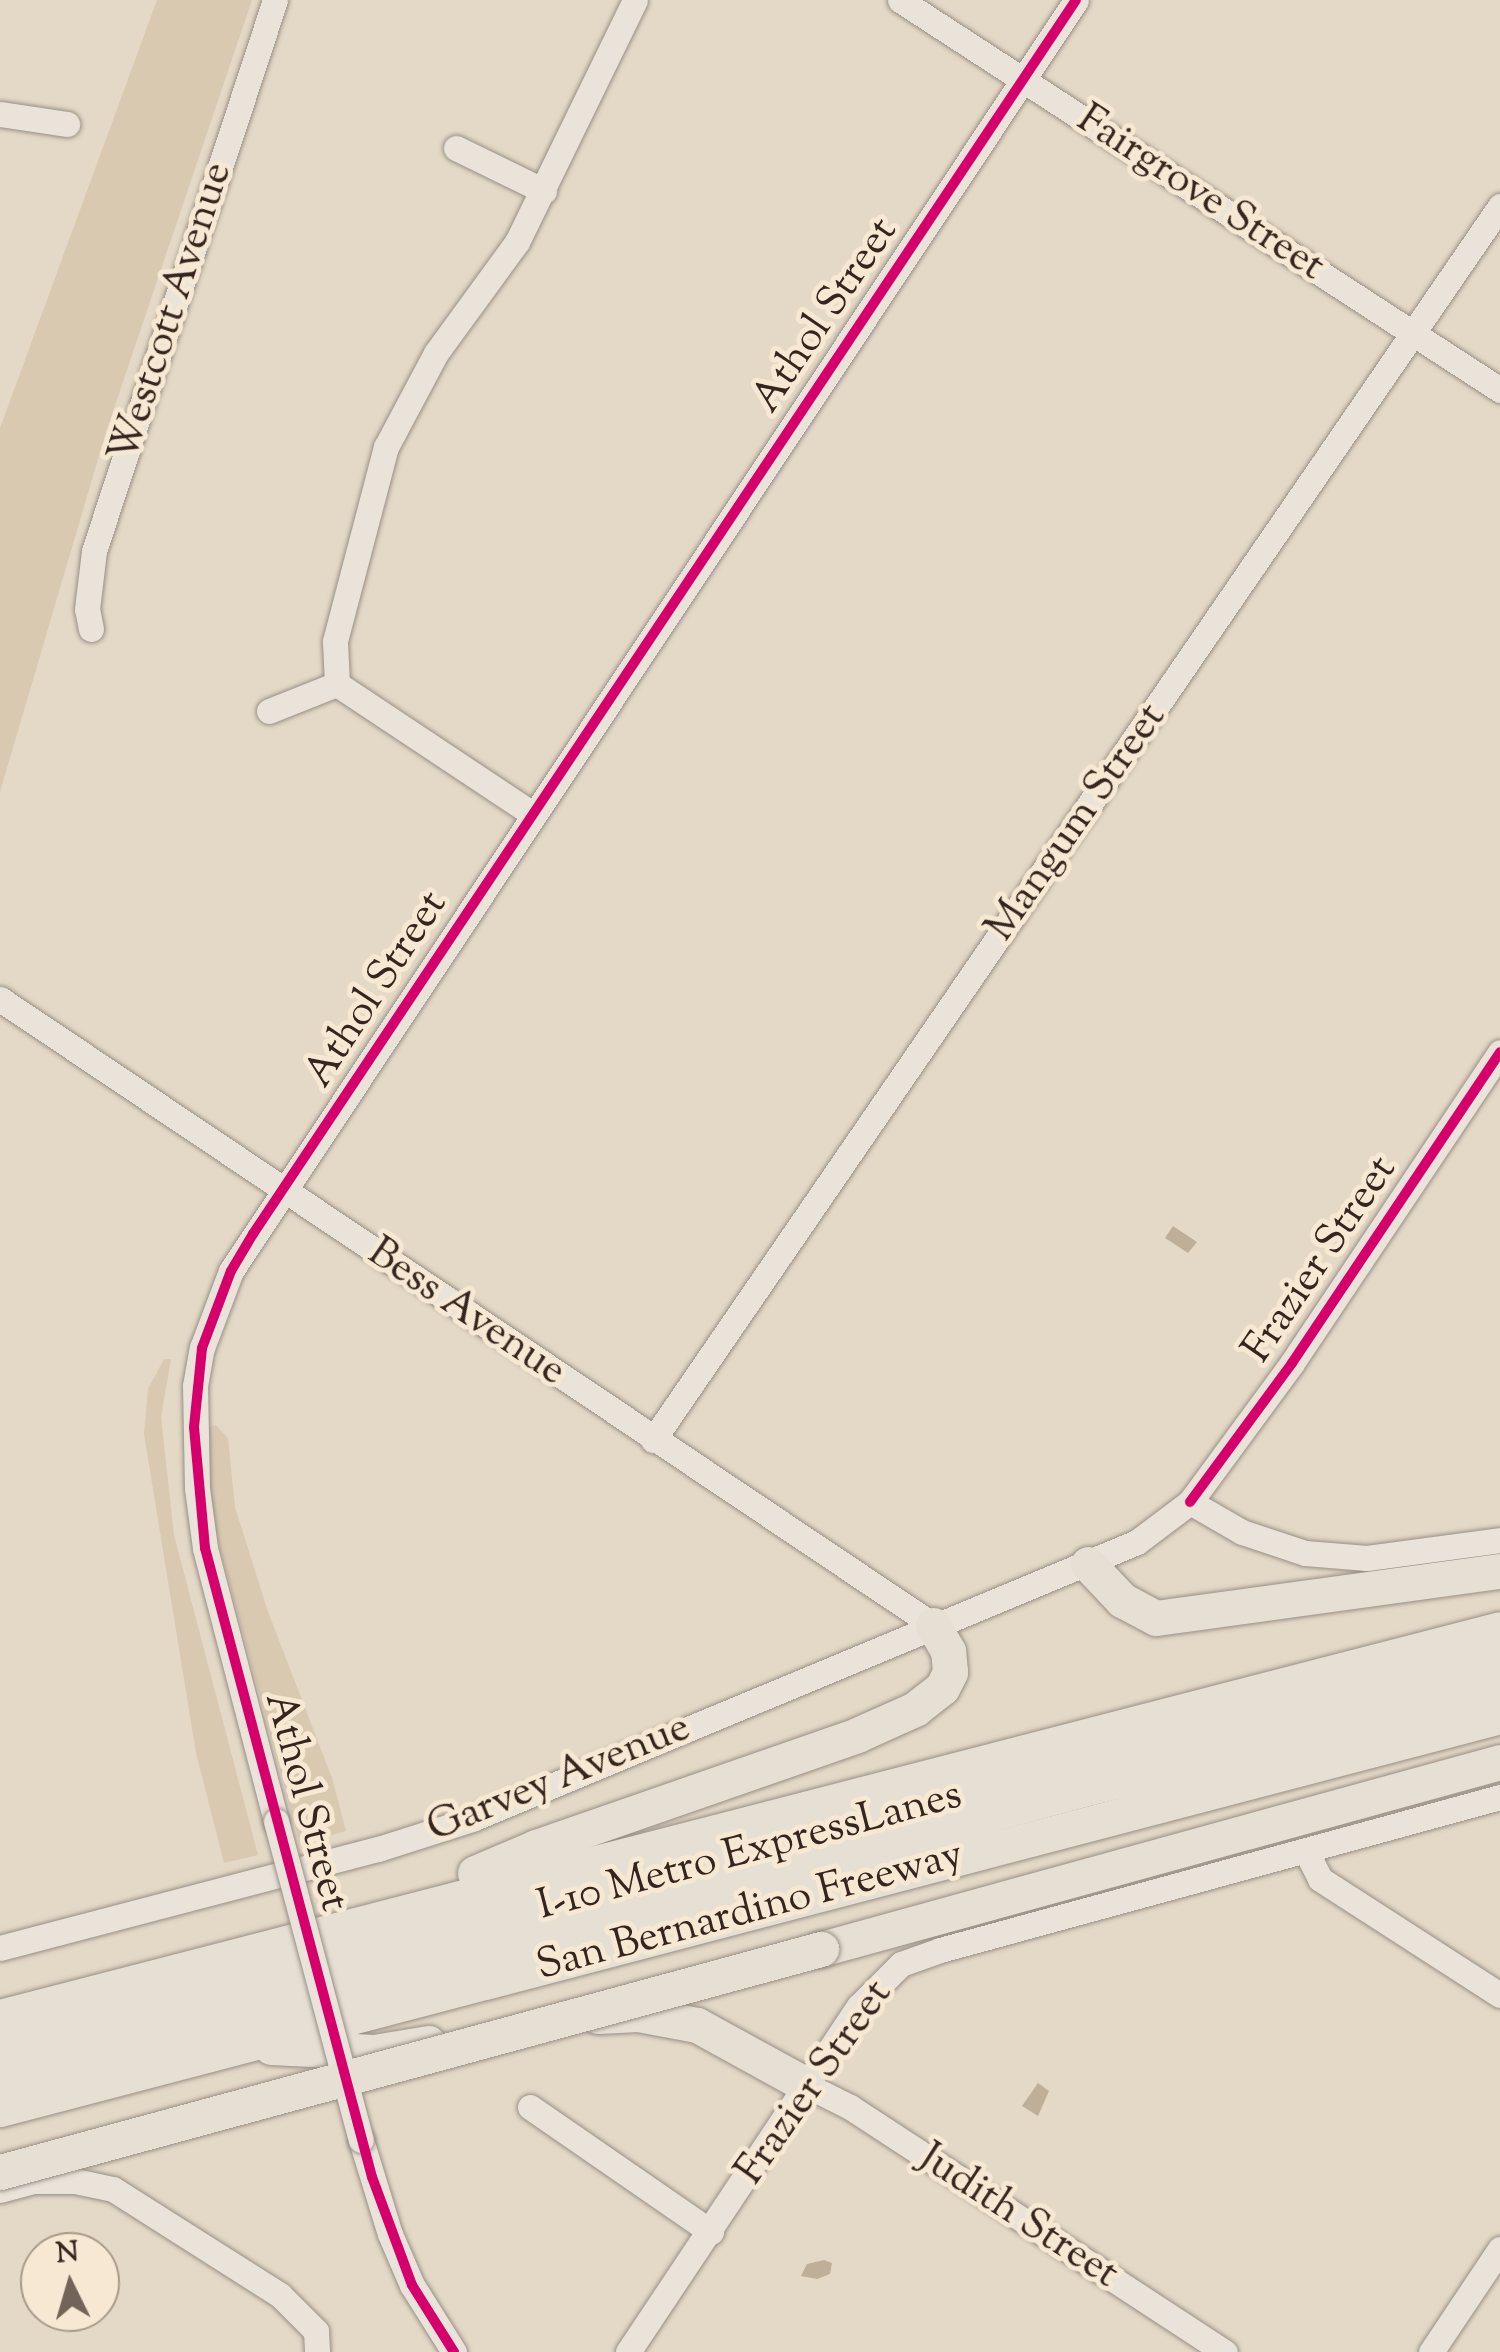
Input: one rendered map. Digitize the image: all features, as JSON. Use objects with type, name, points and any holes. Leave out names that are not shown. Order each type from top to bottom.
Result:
[{"type":"highway","points":[[1095,1561],[1122,1600],[1156,1618],[1500,1571]]},
{"type":"highway","points":[[378,1916],[536,1846],[858,1734],[915,1708],[942,1688],[950,1672],[948,1651],[933,1625]]},
{"type":"highway","name":"San Bernardino Freeway","points":[[0,2017],[378,1916],[1500,1629]]},
{"type":"highway","name":"I-10 Metro ExpressLanes","points":[[0,2049],[1500,1656]]},
{"type":"highway","points":[[0,2079],[1091,1787],[1500,1688]]},
{"type":"highway","name":"San Bernardino Freeway","points":[[0,2109],[1500,1716]]},
{"type":"highway","points":[[0,2172],[1500,1762]]},
{"type":"highway","points":[[235,2046],[374,2052],[603,2015],[638,2014],[697,2026],[808,2086]]},
{"type":"street","name":"Westcott Avenue","points":[[91,630],[87,610],[94,551],[276,0]]},
{"type":"street","points":[[337,684],[336,641],[386,448],[436,354],[517,242],[635,0]]},
{"type":"street","name":"Fairgrove Street","points":[[900,0],[1500,390]]},
{"type":"street","name":"Athol Street","points":[[454,2352],[436,2329],[404,2268],[361,2140],[204,1548],[194,1427],[202,1348],[232,1272],[285,1188],[1076,0]]},
{"type":"street","points":[[0,114],[67,124]]},
{"type":"street","points":[[456,148],[544,191]]},
{"type":"street","name":"Mangum Street","points":[[653,1440],[1500,206]]},
{"type":"street","points":[[337,684],[532,814]]},
{"type":"street","points":[[269,711],[337,684]]},
{"type":"street","name":"Bess Avenue","points":[[0,998],[933,1625]]},
{"type":"street","name":"Frazier Street","points":[[1095,1561],[1136,1542],[1190,1502],[1292,1363],[1500,1052]]},
{"type":"street","points":[[1190,1502],[1242,1532],[1305,1553],[1366,1558],[1500,1540]]},
{"type":"street","name":"Garvey Avenue","points":[[0,1948],[360,1854],[472,1818],[1095,1561]]},
{"type":"street","name":"Frazier Street","points":[[628,2352],[860,2006],[901,1964],[940,1950],[1500,1797]]},
{"type":"street","points":[[1306,1850],[1320,1879],[1500,1995]]},
{"type":"street","name":"Judith Street","points":[[808,2086],[850,2107],[1225,2352]]},
{"type":"street","points":[[530,2108],[711,2232]]},
{"type":"street","points":[[0,2190],[48,2181],[113,2188],[280,2295],[316,2342]]},
{"type":"street","points":[[1431,2352],[1500,2248]]},
{"type":"shaded area","points":[[157,0],[252,0],[106,432],[0,792],[0,428]]},
{"type":"shaded area","points":[[1173,1226],[1197,1242],[1188,1253],[1165,1238]]},
{"type":"shaded area","points":[[164,1359],[171,1359],[161,1417],[174,1535],[258,1855],[224,1863],[196,1753],[144,1434],[148,1389]]},
{"type":"shaded area","points":[[216,1425],[228,1438],[235,1507],[267,1609],[332,1778],[346,1831],[300,1844],[210,1511],[207,1428]]},
{"type":"shaded area","points":[[1038,2083],[1049,2091],[1038,2116],[1022,2106]]},
{"type":"shaded area","points":[[824,2260],[832,2263],[830,2274],[817,2279],[801,2276],[807,2264]]},
{"type":"cycle path","points":[[454,2352],[412,2285],[372,2177],[205,1548],[194,1427],[202,1348],[231,1271],[253,1234],[1076,0]]},
{"type":"cycle path","points":[[1190,1502],[1292,1363],[1500,1052]]}]
